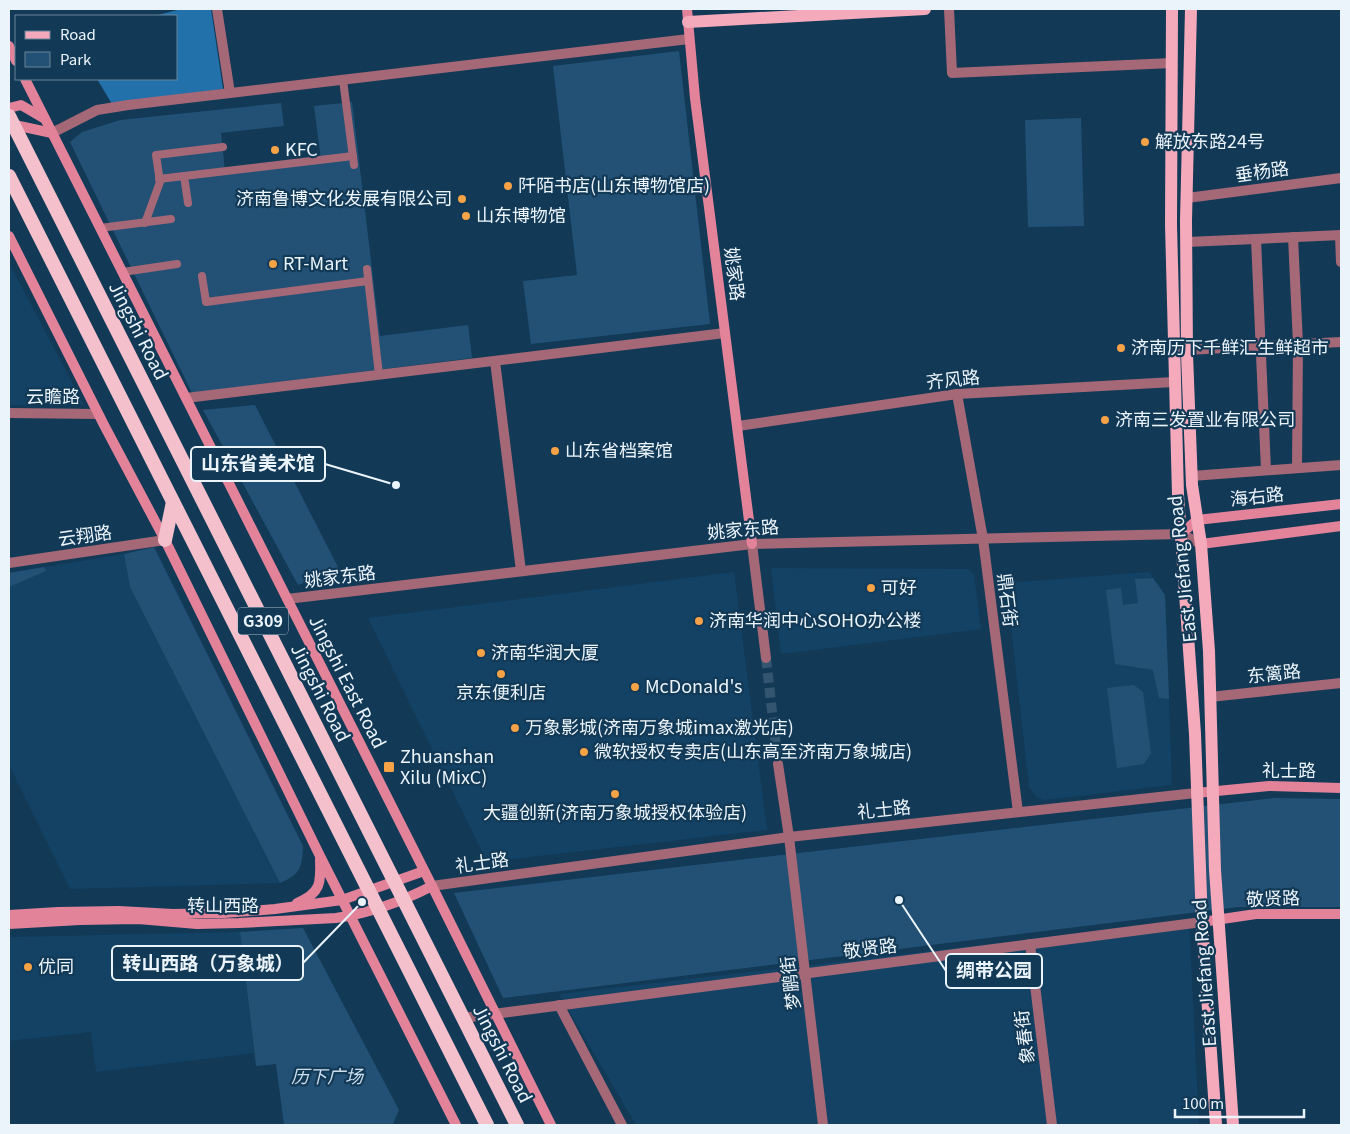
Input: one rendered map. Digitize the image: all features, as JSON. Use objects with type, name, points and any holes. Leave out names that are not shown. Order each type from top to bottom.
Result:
[{"type":"highway","name":"Jingshi Road","points":[[10,121],[517,1125]]},
{"type":"highway","name":"G309","points":[[9,176],[488,1125]]},
{"type":"highway","points":[[165,540],[173,502]]},
{"type":"main road","name":"姚家路","points":[[687,9],[689,40],[752,544]]},
{"type":"main road","points":[[688,22],[925,9]]},
{"type":"main road","name":"East Jiefang Road","points":[[1172,9],[1171,225],[1174,382],[1181,534],[1195,734],[1202,922],[1216,1125]]},
{"type":"main road","name":"East Jiefang Road","points":[[1191,9],[1187,198],[1187,350],[1192,476],[1201,544],[1209,650],[1215,870],[1233,1125]]},
{"type":"main road","points":[[9,46],[15,59]]},
{"type":"main road","points":[[26,80],[52,133]]},
{"type":"main road","points":[[9,108],[21,105],[46,120]]},
{"type":"main road","points":[[10,121],[52,133]]},
{"type":"main road","name":"Jingshi Road","points":[[52,133],[287,600]]},
{"type":"main road","points":[[9,236],[98,414],[165,540],[320,856],[456,1125]]},
{"type":"main road","name":"海右路","points":[[1198,520],[1341,504]]},
{"type":"main road","points":[[1181,534],[1198,520]]},
{"type":"main road","points":[[1201,544],[1341,526]]},
{"type":"main road","name":"Jingshi East Road","points":[[287,600],[432,886]]},
{"type":"main road","name":"礼士路","points":[[1196,793],[1269,786],[1341,788]]},
{"type":"main road","points":[[288,907],[307,899],[318,889],[321,876],[320,856]]},
{"type":"main road","name":"转山西路","points":[[9,915],[119,911],[173,914],[224,913],[288,907],[342,900],[424,871]]},
{"type":"main road","name":"Jingshi Road","points":[[432,886],[494,1014],[551,1125]]},
{"type":"main road","name":"转山西路","points":[[9,924],[128,919],[197,924],[288,922],[350,916],[378,909],[404,900],[432,886]]},
{"type":"main road","name":"敬贤路","points":[[1202,922],[1256,914],[1341,914]]},
{"type":"street","points":[[217,9],[230,93]]},
{"type":"street","points":[[949,9],[952,73],[1172,63]]},
{"type":"street","points":[[52,133],[98,110],[128,105],[689,40]]},
{"type":"street","points":[[343,80],[354,166]]},
{"type":"street","points":[[144,223],[160,182],[156,155],[223,147]]},
{"type":"street","points":[[159,179],[353,156]]},
{"type":"street","points":[[184,176],[188,203]]},
{"type":"street","name":"垂杨路","points":[[1187,198],[1341,178]]},
{"type":"street","points":[[100,228],[171,219]]},
{"type":"street","points":[[1187,242],[1341,234],[1341,262]]},
{"type":"street","points":[[1293,237],[1298,344],[1297,468]]},
{"type":"street","points":[[1256,239],[1266,470]]},
{"type":"street","points":[[123,272],[177,264]]},
{"type":"street","points":[[367,270],[379,375]]},
{"type":"street","points":[[202,276],[206,302],[368,281]]},
{"type":"street","points":[[186,398],[725,333]]},
{"type":"street","points":[[1187,350],[1341,342]]},
{"type":"street","points":[[495,361],[521,572]]},
{"type":"street","name":"齐风路","points":[[738,426],[958,394],[1174,382]]},
{"type":"street","name":"鼎石街","points":[[958,394],[983,539],[1018,812]]},
{"type":"street","name":"云瞻路","points":[[9,413],[98,414]]},
{"type":"street","points":[[1192,476],[1341,465]]},
{"type":"street","name":"姚家东路","points":[[287,600],[752,544],[1181,534],[1201,544]]},
{"type":"street","name":"云翔路","points":[[9,563],[165,540]]},
{"type":"street","points":[[752,544],[766,658]]},
{"type":"street","name":"东篱路","points":[[1210,697],[1341,683]]},
{"type":"street","name":"梦鹏街","points":[[778,764],[806,973],[823,1125]]},
{"type":"street","name":"礼士路","points":[[432,886],[789,837],[1196,793]]},
{"type":"street","name":"敬贤路","points":[[463,1018],[1202,922]]},
{"type":"street","name":"象春街","points":[[1030,944],[1052,1125]]},
{"type":"street","points":[[559,1005],[622,1125]]},
{"type":"shaded area","points":[[181,9],[211,9],[223,89],[112,104],[98,80],[178,80],[178,15],[158,15]]},
{"type":"shaded area","points":[[9,263],[84,405],[9,405]]},
{"type":"shaded area","points":[[124,554],[130,587],[280,883],[70,889],[9,765],[9,573]]},
{"type":"shaded area","points":[[771,568],[968,569],[974,574],[981,629],[781,654]]},
{"type":"shaded area","points":[[734,572],[767,830],[487,862],[368,618]]},
{"type":"shaded area","points":[[1149,572],[1165,595],[1172,785],[1044,800],[1036,797],[1029,787],[1006,583]]},
{"type":"shaded area","points":[[1189,921],[1199,1125],[636,1125],[559,994]]},
{"type":"shaded area","points":[[240,932],[254,1053],[96,1072],[91,1032],[9,1041],[9,937]]},
{"type":"green space","points":[[679,51],[710,324],[531,344],[523,281],[577,275],[553,66]]},
{"type":"green space","name":"RT-Mart","points":[[352,102],[380,336],[468,325],[472,358],[192,393],[70,142],[82,132],[120,120],[281,103],[284,126],[221,133],[225,171],[321,160],[314,106]]},
{"type":"green space","points":[[1081,118],[1084,226],[1028,227],[1025,120]]},
{"type":"green space","points":[[255,405],[339,569],[298,585],[203,410]]},
{"type":"green space","points":[[154,547],[303,846],[299,869],[287,880],[280,883],[130,587],[124,554]]},
{"type":"green space","points":[[44,567],[46,571],[9,587],[9,573]]},
{"type":"green space","points":[[1153,578],[1165,595],[1169,699],[1159,698],[1153,670],[1115,664],[1106,590],[1121,588],[1123,605],[1138,603],[1135,579]]},
{"type":"green space","points":[[1134,685],[1143,692],[1151,753],[1144,764],[1117,768],[1107,688]]},
{"type":"green space","points":[[1274,798],[1341,799],[1341,907],[1239,907],[503,998],[454,893]]},
{"type":"green space","name":"历下广场","points":[[303,928],[399,1110],[393,1124],[284,1125],[276,1064],[256,1066],[240,932]]},
{"type":"tunnel","points":[[766,658],[778,764]]},
{"type":"place","name":"解放东路24号","points":[[1145,142]]},
{"type":"place","name":"KFC","points":[[275,150]]},
{"type":"place","name":"阡陌书店(山东博物馆店)","points":[[508,186]]},
{"type":"place","name":"济南鲁博文化发展有限公司","points":[[462,199]]},
{"type":"place","name":"山东博物馆","points":[[466,216]]},
{"type":"place","name":"RT-Mart","points":[[273,264]]},
{"type":"place","name":"济南历下千鲜汇生鲜超市","points":[[1121,348]]},
{"type":"place","name":"济南三发置业有限公司","points":[[1105,420]]},
{"type":"place","name":"山东省档案馆","points":[[555,451]]},
{"type":"place","name":"山东省美术馆","points":[[396,485]]},
{"type":"place","name":"可好","points":[[871,588]]},
{"type":"place","name":"济南华润中心SOHO办公楼","points":[[699,621]]},
{"type":"place","name":"济南华润大厦","points":[[481,653]]},
{"type":"place","name":"京东便利店","points":[[501,674]]},
{"type":"place","name":"McDonald's","points":[[635,687]]},
{"type":"place","name":"万象影城(济南万象城imax激光店)","points":[[515,728]]},
{"type":"place","name":"微软授权专卖店(山东高至济南万象城店)","points":[[584,752]]},
{"type":"place","name":"Zhuanshan Xilu (MixC)","points":[[389,767]]},
{"type":"place","name":"大疆创新(济南万象城授权体验店)","points":[[615,794]]},
{"type":"place","name":"绸带公园","points":[[899,900]]},
{"type":"place","name":"转山西路（万象城）","points":[[362,902]]},
{"type":"place","name":"优同","points":[[28,967]]}]
